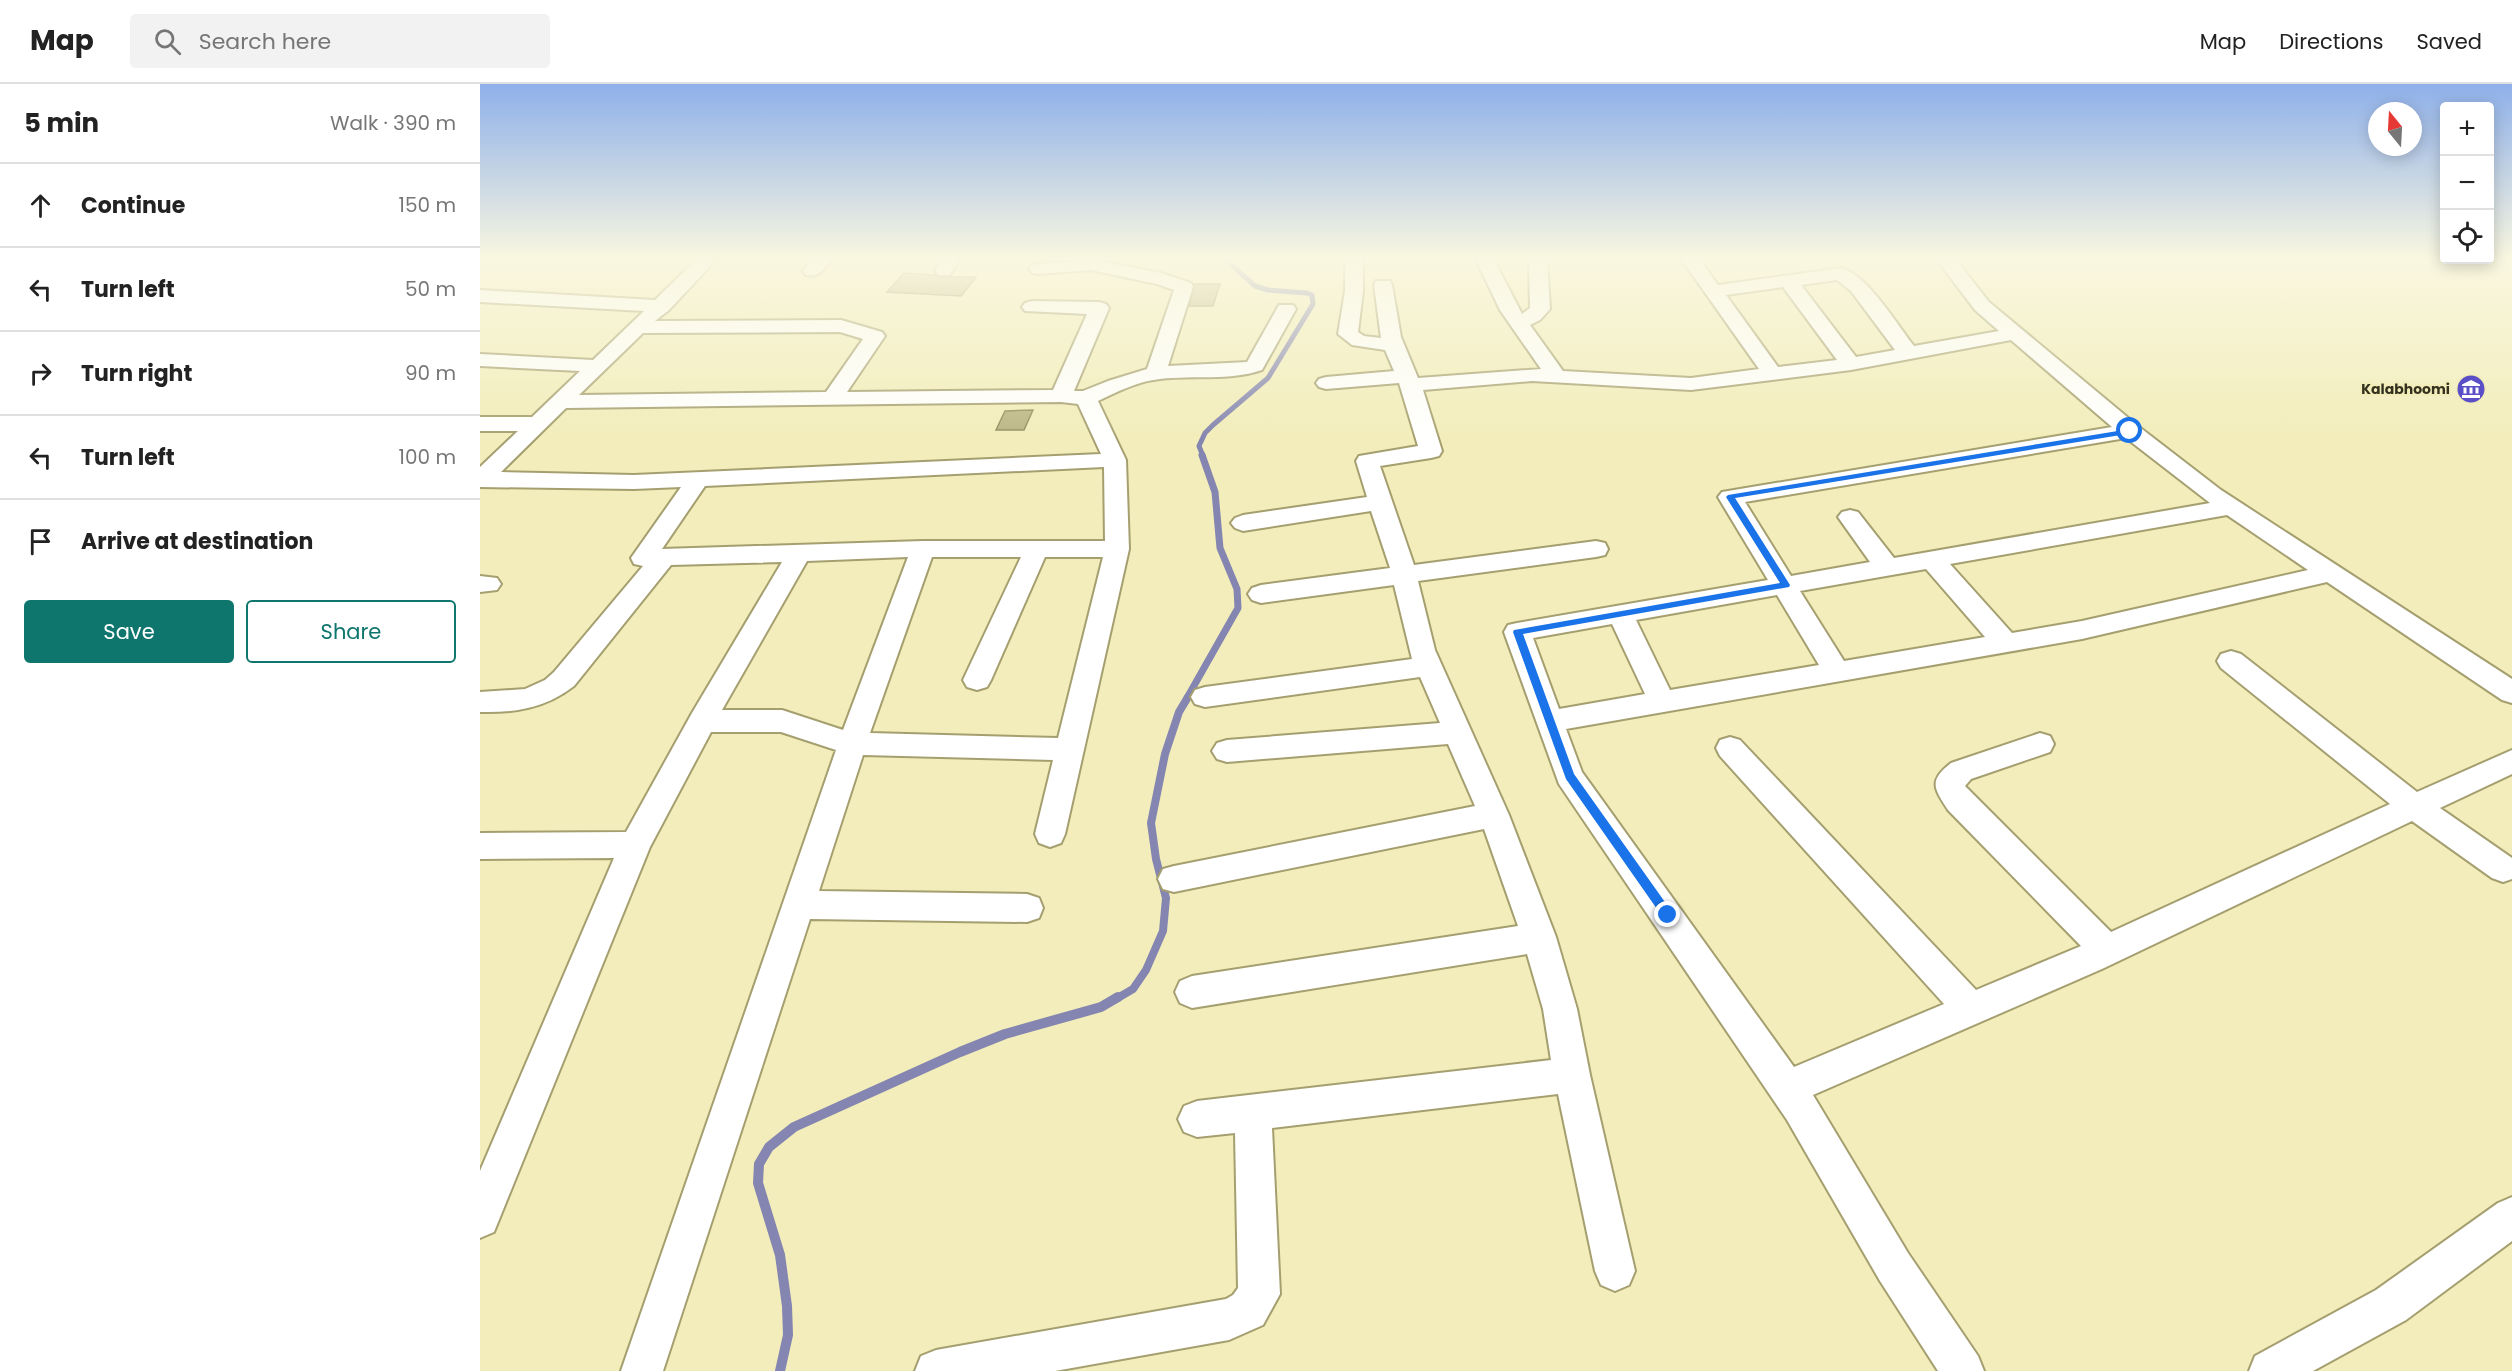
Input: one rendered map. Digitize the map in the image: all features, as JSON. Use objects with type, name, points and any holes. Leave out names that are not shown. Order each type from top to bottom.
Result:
[{"type":"street","points":[[480,480],[648,320]]},
{"type":"street","points":[[1061,396],[1094,320]]},
{"type":"street","points":[[1156,373],[1173,320]]},
{"type":"street","points":[[561,402],[1061,396],[1086,398],[1114,385],[1156,373],[1246,369],[1255,366],[1280,320]]},
{"type":"street","points":[[1350,320],[1348,334],[1359,341],[1391,345]]},
{"type":"street","points":[[1386,320],[1391,345],[1409,380],[1431,451],[1367,461],[1404,574],[1422,650],[1494,815],[1539,937],[1560,1010],[1572,1075],[1616,1271]]},
{"type":"street","points":[[1518,320],[1557,377]]},
{"type":"street","points":[[1520,323],[1525,320]]},
{"type":"street","points":[[1735,320],[1773,374]]},
{"type":"street","points":[[1818,320],[1851,364]]},
{"type":"street","points":[[1882,320],[1909,354]]},
{"type":"street","points":[[1998,320],[2130,431],[2231,507],[2512,693]]},
{"type":"street","points":[[641,327],[841,327],[875,336],[833,398]]},
{"type":"street","points":[[1326,383],[1532,375],[1691,384],[1851,364],[2014,334]]},
{"type":"street","points":[[480,360],[598,366]]},
{"type":"street","points":[[1050,834],[1117,549],[1115,460],[1086,398]]},
{"type":"street","points":[[480,424],[539,424]]},
{"type":"street","points":[[1836,671],[1786,585],[1730,497],[2130,431]]},
{"type":"street","points":[[480,480],[634,482],[1115,460]]},
{"type":"street","points":[[698,479],[643,558],[923,549],[1117,549]]},
{"type":"street","points":[[1243,523],[1381,502]]},
{"type":"street","points":[[1963,1371],[1894,1267],[1787,1088],[1569,776],[1517,632],[2231,507]]},
{"type":"street","points":[[1850,517],[1888,568]]},
{"type":"street","points":[[977,680],[1037,548]]},
{"type":"street","points":[[642,1371],[852,744],[923,549]]},
{"type":"street","points":[[1261,594],[1596,549]]},
{"type":"street","points":[[480,1218],[635,845],[702,721],[799,554]]},
{"type":"street","points":[[480,702],[508,703],[550,691],[564,679],[663,558]]},
{"type":"street","points":[[1932,560],[2006,642]]},
{"type":"street","points":[[1549,721],[2082,630],[2331,573]]},
{"type":"street","points":[[1620,614],[1662,701]]},
{"type":"street","points":[[2231,661],[2415,807],[2503,869]]},
{"type":"street","points":[[1205,697],[1429,666]]},
{"type":"street","points":[[702,721],[782,721],[852,744],[1070,749]]},
{"type":"street","points":[[1227,751],[1458,732]]},
{"type":"street","points":[[2040,744],[1961,771],[1950,780],[1950,788],[1959,801],[2107,950]]},
{"type":"street","points":[[1730,748],[1971,1009]]},
{"type":"street","points":[[1787,1088],[2107,950],[2512,761]]},
{"type":"street","points":[[1174,879],[1494,815]]},
{"type":"street","points":[[480,846],[635,845]]},
{"type":"street","points":[[798,905],[1027,908]]},
{"type":"street","points":[[1192,992],[1539,937]]},
{"type":"street","points":[[1197,1119],[1572,1075]]},
{"type":"street","points":[[936,1371],[1229,1319],[1248,1310],[1259,1294],[1253,1112]]},
{"type":"street","points":[[2270,1371],[2391,1305],[2512,1217]]},
{"type":"building","points":[[1033,410],[1024,430],[996,430],[1005,411]]},
{"type":"waterway","points":[[1203,456],[1199,446],[1205,433],[1268,378],[1303,320]]},
{"type":"waterway","points":[[1187,698],[1238,608],[1237,589],[1220,548],[1215,492],[1202,455]]},
{"type":"waterway","points":[[1116,999],[1133,989],[1146,970],[1163,931],[1166,898],[1156,859],[1151,823],[1165,754],[1179,712],[1188,697]]},
{"type":"waterway","points":[[780,1371],[788,1335],[787,1306],[780,1255],[758,1183],[759,1164],[769,1147],[794,1127],[960,1052],[1005,1034],[1101,1007],[1118,997]]},
{"type":"place","name":"Kalabhoomi","points":[[2471,389]]},
{"type":"route","points":[[1668,915],[1569,776],[1517,632],[1786,585],[1730,497],[2130,431]]}]
